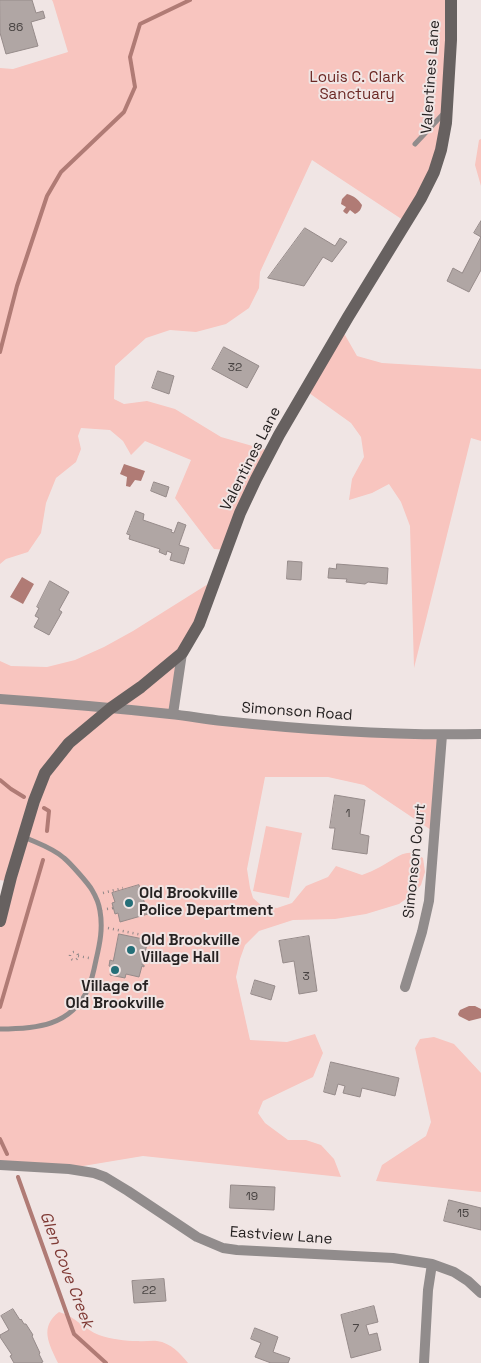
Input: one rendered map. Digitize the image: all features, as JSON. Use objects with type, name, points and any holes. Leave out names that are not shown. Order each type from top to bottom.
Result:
[{"type":"street","name":"Valentines Lane","points":[[0,921],[34,801],[45,773],[69,743],[182,653],[199,624],[240,514],[279,434],[348,316],[422,198],[434,172],[441,150],[447,110],[451,0]]},
{"type":"street","points":[[173,714],[182,653]]},
{"type":"street","name":"Simonson Road","points":[[0,699],[312,728],[385,733],[481,734]]},
{"type":"street","name":"Simonson Court","points":[[405,987],[422,932],[429,900],[442,735]]},
{"type":"street","name":"Eastview Lane","points":[[0,1165],[69,1169],[94,1173],[105,1177],[197,1237],[223,1248],[246,1251],[393,1258],[432,1264],[454,1272],[481,1293]]},
{"type":"street","points":[[424,1363],[428,1290],[432,1264]]},
{"type":"lane","points":[[415,144],[447,110]]},
{"type":"lane","points":[[0,1029],[50,1024],[70,1013],[79,1004],[91,982],[101,938],[100,909],[92,890],[64,858],[45,846],[24,837]]},
{"type":"path","points":[[95,896],[123,888]]},
{"type":"path","points":[[102,927],[147,936],[150,940],[143,962]]},
{"type":"green space","name":"Louis C. Clark Sanctuary","points":[[52,0],[451,0],[441,150],[406,222],[312,160],[260,272],[259,288],[249,308],[226,324],[196,332],[170,330],[146,338],[115,366],[114,399],[124,404],[147,401],[175,409],[221,437],[270,451],[227,550],[214,549],[175,498],[191,460],[145,441],[131,455],[123,441],[110,430],[81,428],[78,436],[81,449],[76,462],[56,478],[46,503],[41,533],[28,552],[6,559],[0,564],[0,68],[13,69],[68,52]]},
{"type":"green space","points":[[481,139],[481,186],[475,165],[479,140]]},
{"type":"green space","points":[[341,328],[357,356],[382,363],[481,369],[481,441],[471,438],[414,668],[410,526],[401,502],[389,484],[372,493],[349,500],[352,479],[364,457],[361,437],[351,423],[305,390]]},
{"type":"green space","points":[[216,579],[182,653],[173,714],[442,735],[431,830],[364,785],[328,777],[265,777],[247,869],[253,898],[262,906],[277,908],[292,903],[306,886],[328,877],[336,866],[362,875],[406,853],[417,854],[423,858],[425,872],[421,885],[399,904],[366,914],[335,919],[293,920],[259,931],[245,945],[240,959],[236,977],[250,1040],[287,1042],[315,1034],[323,1053],[313,1077],[263,1101],[258,1113],[265,1123],[288,1140],[306,1140],[321,1145],[334,1159],[341,1177],[143,1156],[65,1169],[0,1165],[0,900],[10,882],[0,880],[0,661],[11,666],[47,667],[75,660],[133,631]]},
{"type":"green space","points":[[266,826],[302,833],[289,898],[253,891]]},
{"type":"green space","points":[[434,1037],[454,1044],[481,1073],[481,1192],[376,1181],[382,1165],[426,1136],[431,1122],[415,1048],[420,1039]]},
{"type":"green space","points":[[59,1312],[94,1333],[113,1339],[157,1341],[167,1344],[188,1363],[58,1363],[49,1342],[48,1330],[49,1324]]},
{"type":"shaded area","points":[[347,194],[356,198],[362,205],[360,211],[355,214],[350,210],[347,214],[343,211],[346,207],[341,204],[342,199]]},
{"type":"shaded area","points":[[124,464],[145,471],[141,481],[135,480],[130,487],[126,486],[127,477],[120,474]]},
{"type":"shaded area","points":[[22,577],[34,584],[23,604],[10,597]]},
{"type":"shaded area","points":[[469,1006],[481,1009],[481,1018],[469,1021],[459,1016],[460,1010]]},
{"type":"building","points":[[0,0],[32,0],[36,13],[43,11],[45,18],[31,22],[38,46],[6,54],[0,33]]},
{"type":"building","points":[[481,221],[481,237],[474,233]]},
{"type":"building","points":[[305,228],[335,246],[340,238],[347,242],[332,262],[323,257],[304,286],[268,278]]},
{"type":"building","points":[[481,237],[481,270],[469,292],[447,281],[453,268],[462,273]]},
{"type":"building","points":[[224,347],[259,366],[247,388],[212,369]]},
{"type":"building","points":[[158,371],[174,376],[169,394],[152,388]]},
{"type":"building","points":[[154,482],[169,487],[166,497],[151,491]]},
{"type":"building","points":[[136,511],[144,514],[143,520],[172,530],[171,532],[174,533],[178,522],[186,525],[179,545],[189,548],[184,564],[170,560],[172,553],[167,551],[166,555],[159,552],[160,549],[129,539],[130,535],[127,534]]},
{"type":"building","points":[[288,561],[302,562],[301,580],[287,579]]},
{"type":"building","points":[[337,564],[388,568],[387,584],[368,582],[365,584],[346,582],[347,579],[328,578],[329,568],[336,569]]},
{"type":"building","points":[[50,581],[69,592],[59,610],[62,612],[49,635],[34,627],[39,618],[35,616],[39,608],[37,607]]},
{"type":"building","points":[[335,795],[365,800],[360,834],[369,836],[367,854],[332,849],[335,828],[330,828]]},
{"type":"building","name":"Old Brookville Police Department","points":[[139,885],[148,914],[120,922],[118,913],[115,914],[112,903],[115,902],[112,893]]},
{"type":"building","name":"Old Brookville Village Hall","points":[[119,934],[148,940],[142,965],[144,967],[142,966],[139,977],[126,974],[125,978],[110,975],[112,967],[109,966],[110,960],[113,961]]},
{"type":"building","points":[[309,936],[317,991],[299,994],[294,961],[283,963],[279,941]]},
{"type":"building","points":[[255,980],[275,986],[271,1000],[251,994]]},
{"type":"building","points":[[331,1062],[399,1078],[395,1096],[362,1088],[360,1097],[343,1093],[345,1086],[338,1084],[335,1095],[324,1092]]},
{"type":"building","points":[[231,1185],[275,1187],[274,1210],[230,1208]]},
{"type":"building","points":[[449,1200],[481,1208],[481,1230],[444,1221]]},
{"type":"building","points":[[164,1279],[166,1301],[134,1303],[132,1281]]},
{"type":"building","points":[[374,1306],[378,1322],[366,1325],[369,1335],[377,1333],[381,1350],[351,1358],[341,1315]]},
{"type":"building","points":[[13,1309],[33,1335],[43,1362],[14,1363],[10,1356],[12,1355],[0,1337],[0,1335],[9,1330],[1,1316]]},
{"type":"building","points":[[255,1328],[278,1337],[273,1352],[290,1358],[288,1363],[271,1363],[255,1357],[261,1343],[251,1339]]},
{"type":"waterway","name":"Glen Cove Creek","points":[[0,352],[17,286],[47,196],[61,172],[124,112],[135,87],[130,57],[140,24],[190,0]]},
{"type":"waterway","name":"Glen Cove Creek","points":[[0,780],[24,797]]},
{"type":"waterway","name":"Glen Cove Creek","points":[[44,808],[49,811],[47,831]]},
{"type":"waterway","name":"Glen Cove Creek","points":[[0,1007],[43,860]]},
{"type":"waterway","name":"Glen Cove Creek","points":[[0,1139],[7,1154]]},
{"type":"waterway","name":"Glen Cove Creek","points":[[18,1177],[74,1334],[106,1363]]},
{"type":"place","name":"Old Brookville Police Department","points":[[129,903]]},
{"type":"place","name":"Old Brookville Village Hall","points":[[131,950]]},
{"type":"place","name":"Village of Old Brookville","points":[[115,970]]}]
